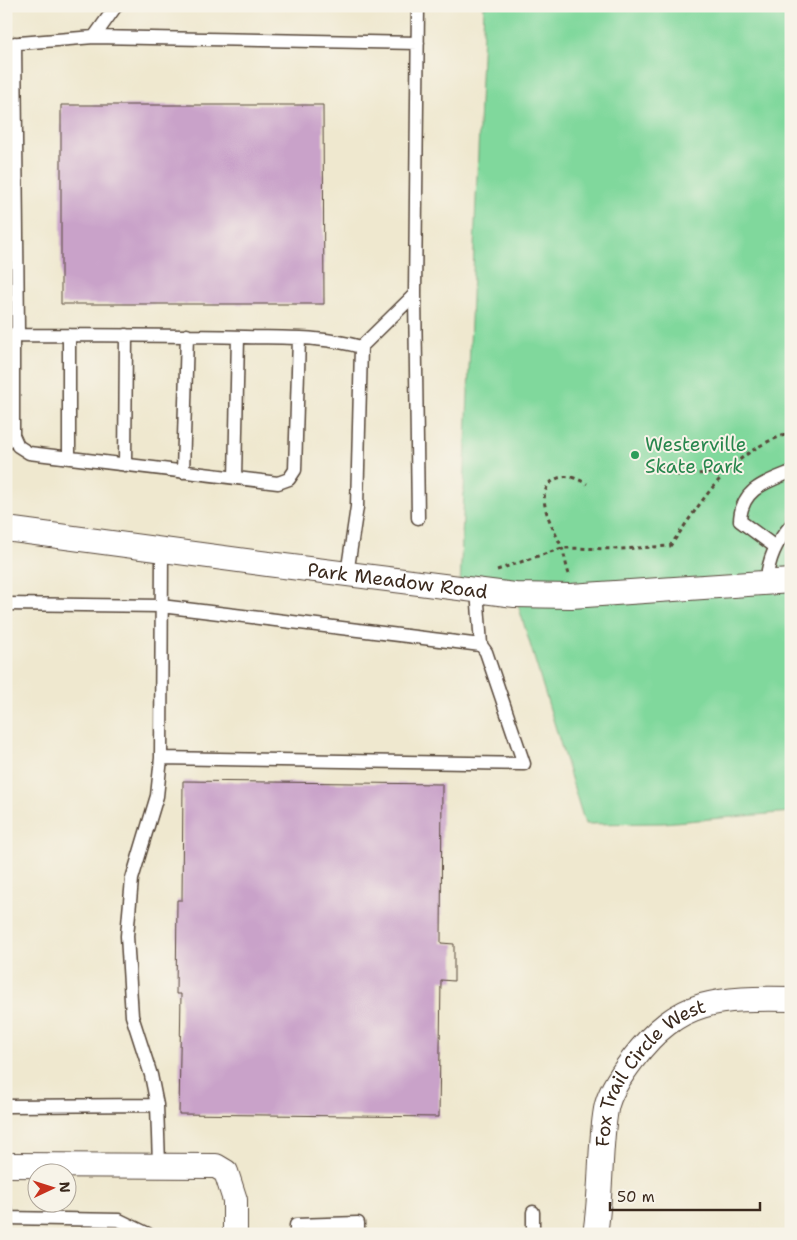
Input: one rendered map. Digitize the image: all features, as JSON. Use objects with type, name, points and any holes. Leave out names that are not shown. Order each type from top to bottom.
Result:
[{"type":"street","name":"Park Meadow Road","points":[[6,529],[347,574],[484,580],[515,595],[571,596],[791,580]]},
{"type":"street","name":"Fox Trail Circle West","points":[[595,1234],[602,1182],[606,1107],[616,1085],[641,1047],[660,1027],[699,1004],[745,998],[791,998]]},
{"type":"street","points":[[6,1165],[206,1164],[216,1166],[226,1172],[234,1200],[235,1234]]},
{"type":"lane","points":[[94,37],[116,6]]},
{"type":"lane","points":[[418,6],[415,294],[418,518]]},
{"type":"lane","points":[[10,336],[18,330],[10,43],[94,37],[418,43]]},
{"type":"lane","points":[[347,574],[356,507],[361,347],[415,294]]},
{"type":"lane","points":[[69,335],[69,458]]},
{"type":"lane","points":[[125,465],[126,335]]},
{"type":"lane","points":[[10,336],[188,335],[298,338],[336,340],[361,347]]},
{"type":"lane","points":[[183,472],[188,335]]},
{"type":"lane","points":[[10,336],[13,435],[18,446],[29,453],[278,483],[289,479],[295,470],[298,338]]},
{"type":"lane","points":[[235,478],[238,337]]},
{"type":"lane","points":[[774,546],[740,521],[740,510],[755,486],[791,472]]},
{"type":"lane","points":[[766,582],[768,562],[774,546],[791,525]]},
{"type":"lane","points":[[159,1164],[157,1105],[151,1074],[132,1016],[127,936],[132,879],[157,796],[161,758],[162,550]]},
{"type":"lane","points":[[161,758],[524,764],[486,652],[481,645],[484,580]]},
{"type":"lane","points":[[6,604],[161,606],[481,645]]},
{"type":"lane","points":[[6,1106],[157,1105]]},
{"type":"lane","points":[[6,1209],[8,1218],[119,1220],[148,1234]]},
{"type":"lane","points":[[533,1212],[533,1234]]},
{"type":"lane","points":[[296,1234],[296,1224],[358,1223],[358,1234]]},
{"type":"path","points":[[484,580],[562,548],[621,549],[670,546],[721,476],[742,456],[775,438],[791,433]]},
{"type":"path","points":[[661,466],[678,475],[711,473],[721,476]]},
{"type":"path","points":[[571,596],[562,548],[549,522],[545,507],[546,488],[553,481],[563,476],[574,477],[587,484]]},
{"type":"green space","points":[[484,6],[791,6],[791,812],[663,823],[585,824],[515,595],[460,588]]},
{"type":"building","points":[[61,105],[323,105],[324,304],[61,304]]},
{"type":"building","points":[[183,781],[442,784],[441,943],[454,944],[454,981],[441,980],[439,1117],[179,1114],[181,994],[176,994],[177,900],[182,900]]},
{"type":"place","name":"Westerville Skate Park","points":[[635,455]]}]
